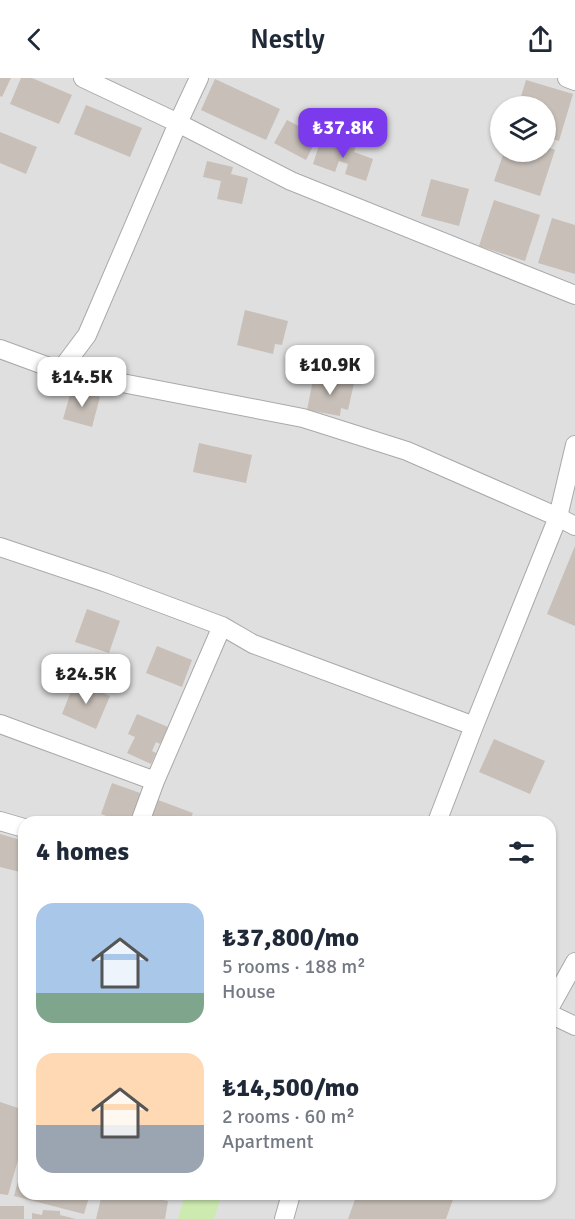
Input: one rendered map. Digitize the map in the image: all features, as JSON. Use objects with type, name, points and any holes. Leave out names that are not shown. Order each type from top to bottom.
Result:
[{"type":"street","points":[[83,78],[178,123],[291,181],[575,295]]},
{"type":"street","points":[[60,371],[87,334],[199,78]]},
{"type":"street","points":[[567,78],[575,81]]},
{"type":"street","points":[[0,349],[60,371],[303,418],[407,451],[575,526]]},
{"type":"street","points":[[439,816],[558,517],[575,445]]},
{"type":"street","points":[[0,547],[104,582],[222,626],[253,644],[474,726]]},
{"type":"street","points":[[142,816],[222,626]]},
{"type":"street","points":[[0,724],[155,781]]},
{"type":"street","points":[[0,821],[18,826]]},
{"type":"street","points":[[556,996],[575,962]]},
{"type":"street","points":[[556,1017],[575,1026]]},
{"type":"street","points":[[284,1219],[289,1200]]},
{"type":"shaded area","points":[[0,78],[575,78],[575,1219],[0,1219]]},
{"type":"green space","points":[[183,1200],[220,1200],[214,1219],[178,1219]]},
{"type":"building","points":[[0,78],[11,78],[2,97],[0,96]]},
{"type":"building","points":[[21,78],[32,78],[72,95],[59,124],[10,104]]},
{"type":"building","points":[[215,79],[280,109],[266,140],[201,110]]},
{"type":"building","points":[[526,80],[573,94],[559,141],[556,140],[556,96],[521,96]]},
{"type":"building","points":[[86,105],[142,128],[130,157],[74,134]]},
{"type":"building","points":[[287,120],[318,136],[306,160],[274,143]]},
{"type":"building","points":[[0,132],[37,147],[26,174],[0,163]]},
{"type":"building","points":[[321,139],[337,145],[339,140],[356,146],[354,152],[373,159],[366,181],[345,174],[348,164],[339,161],[335,172],[313,164]]},
{"type":"building","points":[[207,161],[233,167],[231,174],[248,178],[242,204],[217,199],[221,181],[203,177]]},
{"type":"building","points":[[501,162],[551,162],[540,196],[494,181]]},
{"type":"building","points":[[431,179],[469,189],[459,226],[421,216]]},
{"type":"building","points":[[494,200],[540,215],[525,261],[479,246]]},
{"type":"building","points":[[552,218],[575,225],[575,274],[538,263]]},
{"type":"building","points":[[245,310],[288,321],[282,345],[275,344],[273,354],[237,345]]},
{"type":"building","points":[[314,375],[354,383],[348,410],[341,408],[340,416],[307,410]]},
{"type":"building","points":[[72,388],[100,397],[92,427],[63,419]]},
{"type":"building","points":[[199,443],[252,455],[246,483],[193,472]]},
{"type":"building","points":[[575,546],[575,626],[547,614]]},
{"type":"building","points":[[87,609],[120,621],[109,653],[75,642]]},
{"type":"building","points":[[157,646],[192,660],[182,687],[146,673]]},
{"type":"building","points":[[75,681],[110,696],[96,729],[62,714]]},
{"type":"building","points":[[137,714],[168,727],[160,744],[156,742],[152,751],[156,753],[151,764],[127,753],[135,737],[128,734]]},
{"type":"building","points":[[494,739],[545,761],[530,794],[479,772]]},
{"type":"building","points":[[112,783],[143,794],[135,816],[101,814]]},
{"type":"building","points":[[158,800],[193,813],[192,816],[152,816]]},
{"type":"building","points":[[0,834],[18,839],[18,872],[0,867]]},
{"type":"building","points":[[0,1102],[18,1108],[18,1160],[8,1195],[0,1194]]},
{"type":"building","points":[[18,1181],[18,1197],[14,1196]]},
{"type":"building","points":[[30,1200],[88,1200],[84,1214]]},
{"type":"building","points":[[101,1200],[168,1201],[165,1219],[96,1219]]},
{"type":"building","points":[[355,1200],[453,1200],[446,1219],[348,1219]]},
{"type":"building","points":[[0,1206],[24,1206],[24,1219],[0,1219]]},
{"type":"building","points":[[43,1210],[60,1211],[60,1215],[76,1219],[32,1219],[32,1213],[42,1215]]}]
